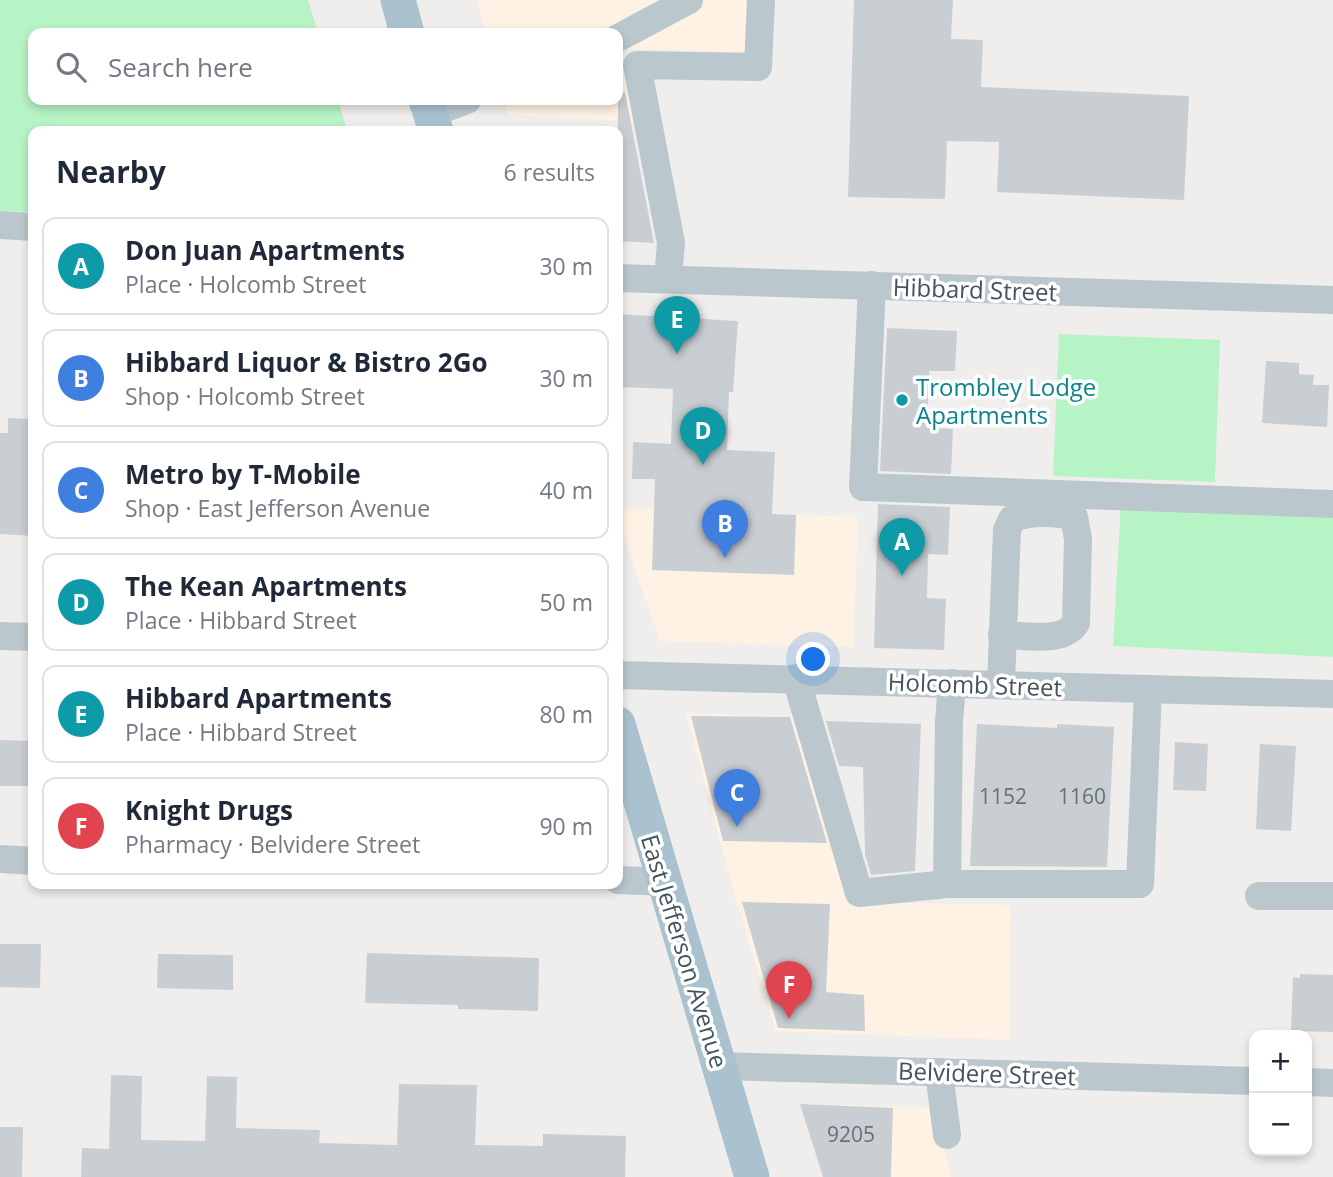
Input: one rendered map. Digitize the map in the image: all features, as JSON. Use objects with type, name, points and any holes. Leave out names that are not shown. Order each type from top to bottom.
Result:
[{"type":"main road","points":[[398,0],[406,28]]},
{"type":"main road","name":"East Jefferson Avenue","points":[[623,741],[752,1177]]},
{"type":"street","points":[[623,35],[689,0]]},
{"type":"street","points":[[668,279],[671,243],[637,65],[758,67],[761,0]]},
{"type":"street","points":[[431,115],[455,105]]},
{"type":"street","points":[[0,225],[28,227]]},
{"type":"street","name":"Hibbard Street","points":[[623,278],[1333,300]]},
{"type":"street","points":[[872,285],[863,487],[1333,504]]},
{"type":"street","points":[[1001,684],[1002,635],[1007,530],[1012,519],[1021,515],[1063,514],[1074,517],[1078,539],[1076,623],[1071,631],[1062,636],[1002,635]]},
{"type":"street","points":[[0,636],[28,637]]},
{"type":"street","name":"Holcomb Street","points":[[623,675],[1333,694]]},
{"type":"street","points":[[796,678],[859,893],[947,884],[1140,884],[1148,689]]},
{"type":"street","points":[[947,884],[951,683]]},
{"type":"street","points":[[0,859],[28,860]]},
{"type":"street","points":[[623,880],[665,882]]},
{"type":"street","points":[[1259,896],[1333,896]]},
{"type":"street","name":"Belvidere Street","points":[[719,1066],[1249,1080]]},
{"type":"street","points":[[939,1072],[947,1135]]},
{"type":"street","points":[[1312,1082],[1333,1083]]},
{"type":"shaded area","points":[[477,0],[747,0],[745,52],[623,49],[623,28],[485,28]]},
{"type":"shaded area","points":[[623,66],[633,121],[508,115],[505,105],[623,105]]},
{"type":"shaded area","points":[[623,508],[858,517],[853,647],[660,641],[623,534]]},
{"type":"shaded area","points":[[686,713],[798,717],[850,902],[1011,905],[1009,1040],[776,1031],[736,900]]},
{"type":"shaded area","points":[[802,1104],[935,1108],[951,1177],[825,1177]]},
{"type":"green space","points":[[0,0],[308,0],[316,28],[28,28],[28,105],[339,105],[346,126],[28,126],[28,212],[0,211]]},
{"type":"green space","points":[[1059,334],[1220,340],[1215,482],[1053,476]]},
{"type":"green space","points":[[1121,502],[1333,514],[1333,657],[1113,646]]},
{"type":"building","points":[[854,0],[953,0],[951,39],[983,40],[981,87],[1189,96],[1184,200],[997,192],[999,142],[947,141],[945,199],[848,197]]},
{"type":"building","points":[[623,92],[654,243],[623,241],[623,126],[618,126],[618,105],[623,105]]},
{"type":"building","points":[[623,314],[738,321],[733,392],[729,392],[727,450],[775,452],[772,514],[796,515],[794,575],[652,570],[655,479],[632,479],[633,442],[671,444],[673,389],[623,387]]},
{"type":"building","name":"Trombley Lodge Apartments","points":[[887,328],[957,331],[955,371],[929,371],[927,428],[953,429],[951,474],[880,471]]},
{"type":"building","points":[[1266,361],[1299,363],[1299,374],[1314,375],[1313,385],[1329,385],[1327,427],[1262,423]]},
{"type":"building","points":[[8,418],[28,419],[28,536],[0,534],[0,433],[8,433]]},
{"type":"building","points":[[878,504],[950,507],[948,555],[928,554],[927,598],[946,599],[944,650],[874,648]]},
{"type":"building","points":[[691,716],[790,717],[827,843],[723,841]]},
{"type":"building","points":[[826,721],[921,724],[915,871],[871,875],[865,854],[863,767],[839,766]]},
{"type":"building","points":[[977,724],[1057,728],[1057,724],[1114,727],[1107,867],[970,866]]},
{"type":"building","points":[[0,740],[28,741],[28,786],[0,786]]},
{"type":"building","points":[[1175,742],[1208,744],[1206,791],[1173,790]]},
{"type":"building","points":[[1260,744],[1296,746],[1291,831],[1256,829]]},
{"type":"building","points":[[742,902],[830,904],[826,992],[864,995],[865,1031],[778,1028]]},
{"type":"building","points":[[0,944],[41,944],[40,988],[0,987]]},
{"type":"building","points":[[367,953],[539,958],[538,1011],[458,1009],[458,1005],[365,1003]]},
{"type":"building","points":[[158,954],[233,955],[233,990],[157,988]]},
{"type":"building","points":[[1300,974],[1333,975],[1333,1032],[1291,1030],[1293,977],[1300,978]]},
{"type":"building","points":[[111,1075],[142,1076],[141,1140],[205,1141],[207,1076],[237,1077],[236,1128],[320,1130],[319,1143],[397,1145],[399,1084],[477,1085],[475,1145],[543,1146],[543,1134],[626,1136],[625,1177],[81,1177],[82,1148],[109,1149]]},
{"type":"building","points":[[800,1104],[893,1108],[891,1177],[823,1177]]},
{"type":"building","points":[[0,1127],[23,1127],[22,1177],[0,1177]]},
{"type":"place","name":"Hibbard Apartments","points":[[677,354]]},
{"type":"place","name":"Trombley Lodge Apartments","points":[[902,400]]},
{"type":"place","name":"The Kean Apartments","points":[[703,465]]},
{"type":"place","name":"Hibbard Liquor & Bistro 2Go","points":[[725,558]]},
{"type":"place","name":"Don Juan Apartments","points":[[902,576]]},
{"type":"place","name":"Metro by T-Mobile","points":[[737,827]]},
{"type":"place","name":"Knight Drugs","points":[[789,1019]]}]
